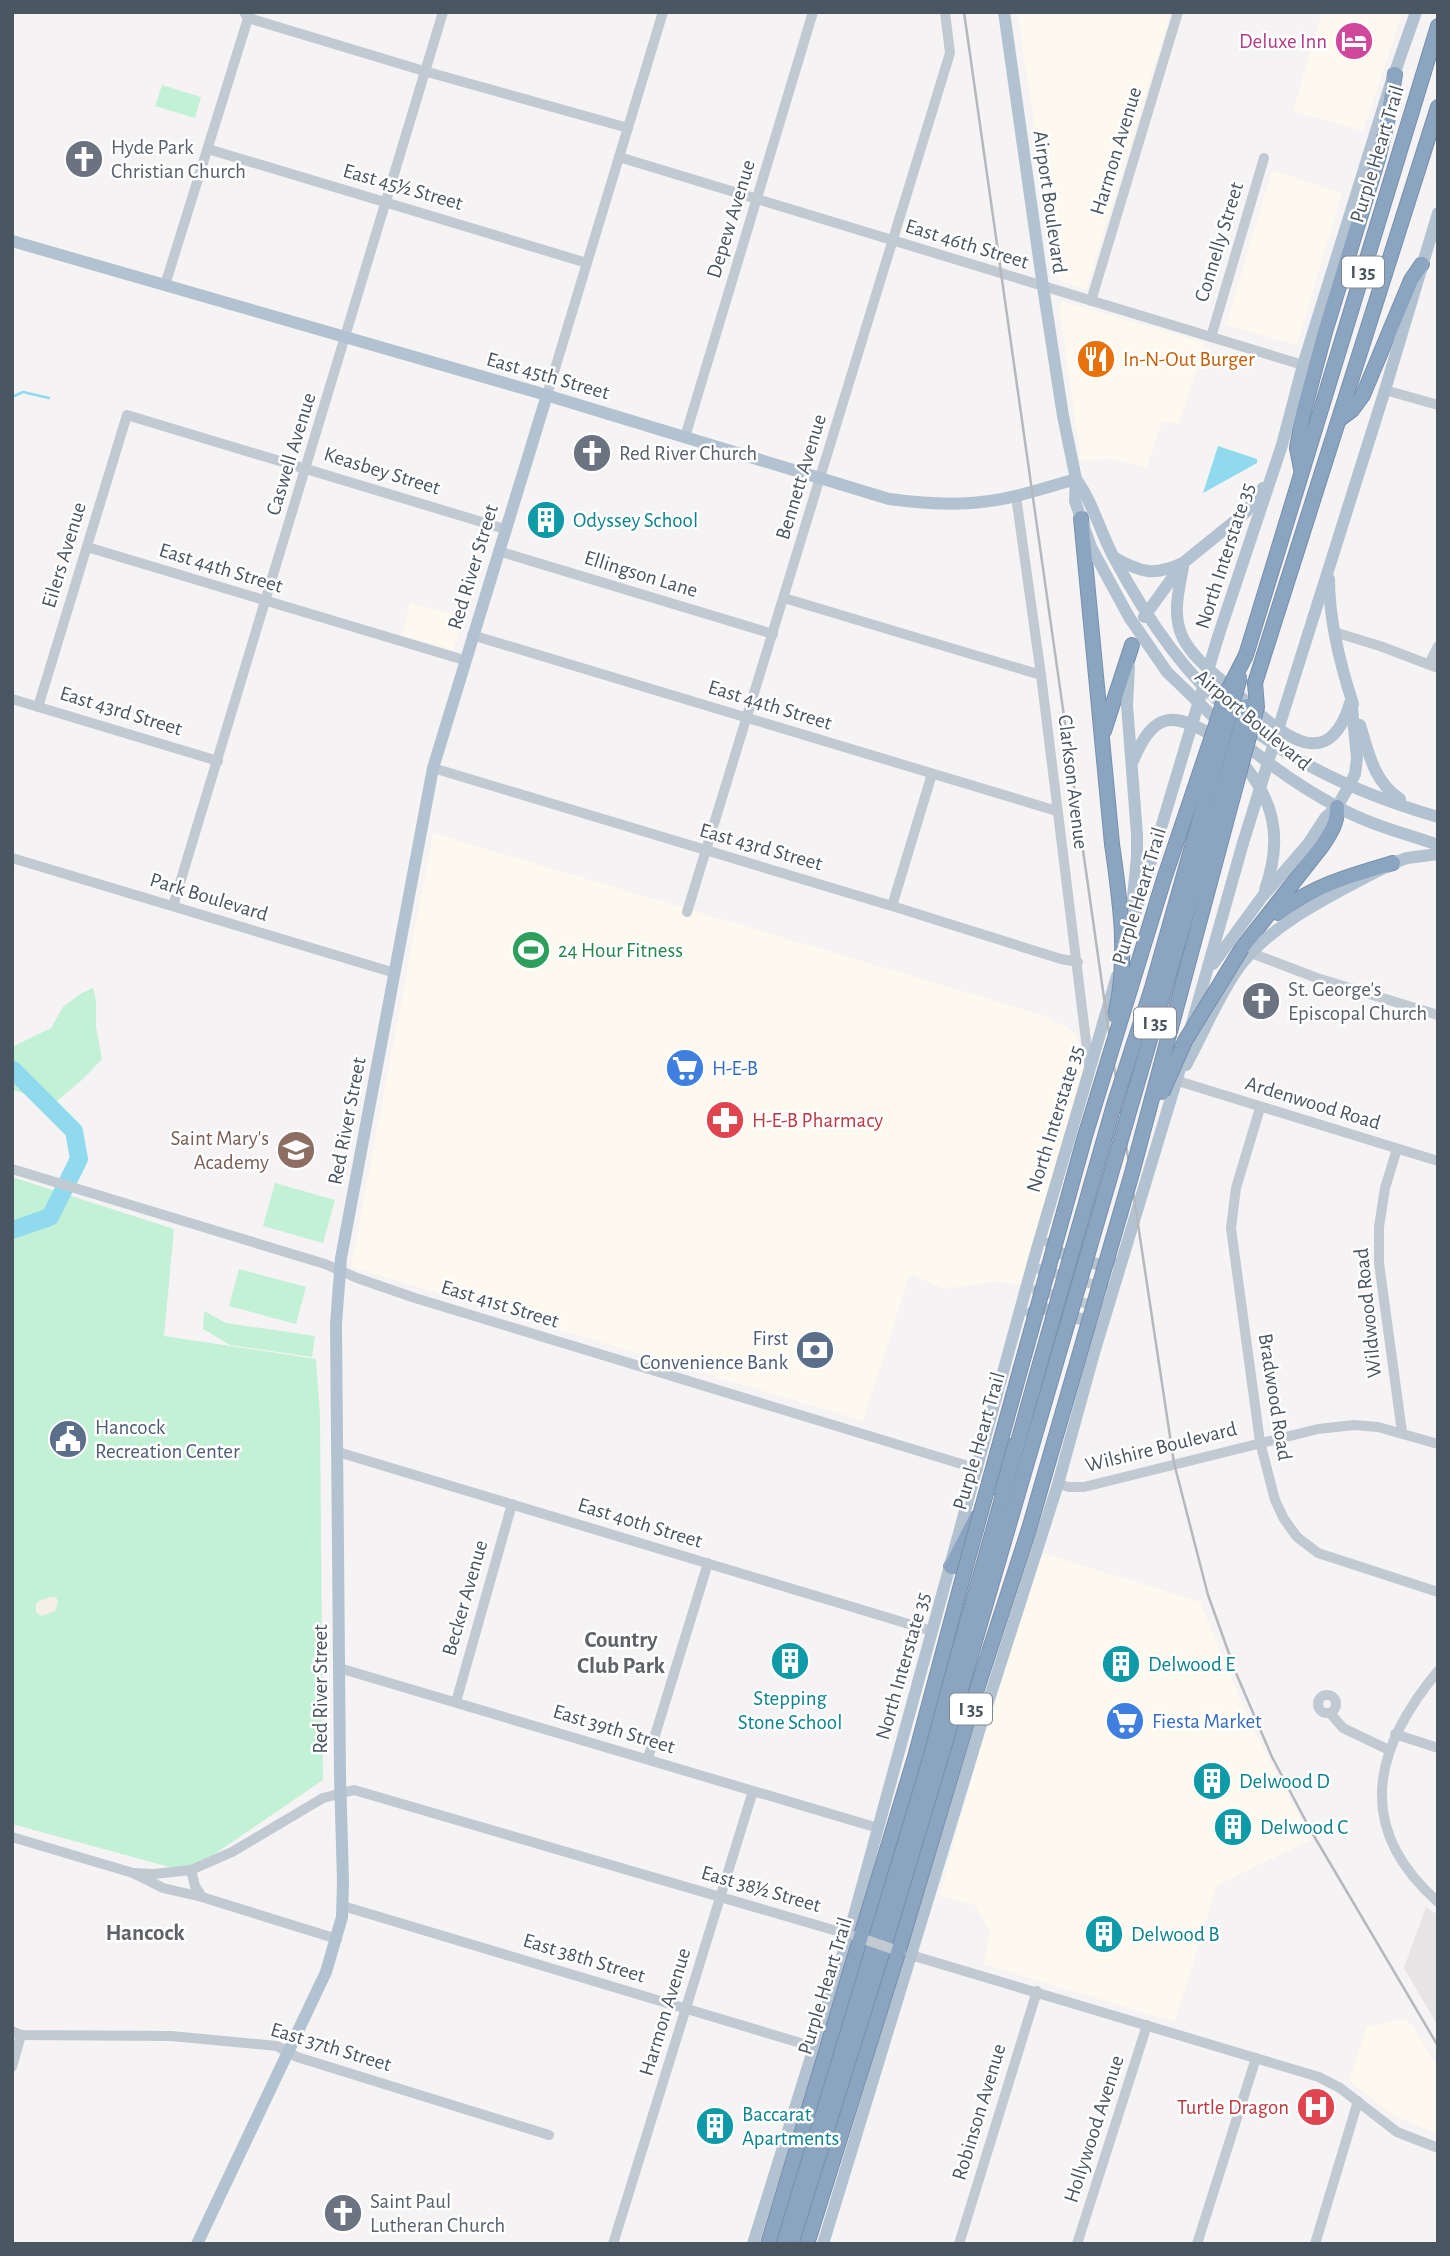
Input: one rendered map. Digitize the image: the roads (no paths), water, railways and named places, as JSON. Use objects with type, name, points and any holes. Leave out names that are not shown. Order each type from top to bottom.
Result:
[{"type":"highway","name":"Purple Heart Trail","points":[[781,2244],[907,1836],[1016,1454],[1031,1392],[1114,1105],[1152,988],[1246,655],[1438,26]]},
{"type":"highway","points":[[1302,475],[1297,448],[1303,414],[1378,159],[1395,74]]},
{"type":"highway","name":"Purple Heart Trail","points":[[793,2244],[920,1830],[1256,679],[1438,107]]},
{"type":"highway","points":[[1339,420],[1352,410],[1363,396],[1411,280],[1422,264]]},
{"type":"highway","points":[[1081,518],[1121,923],[1122,975],[1116,1014],[1086,1136]]},
{"type":"highway","points":[[1102,738],[1132,646]]},
{"type":"highway","name":"Purple Heart Trail","points":[[768,2244],[915,1757],[1086,1136],[1164,879],[1227,692],[1246,655]]},
{"type":"highway","name":"Purple Heart Trail","points":[[807,2244],[977,1689],[1029,1529],[1132,1173],[1257,707],[1256,679]]},
{"type":"highway","points":[[1132,1173],[1178,1054],[1214,990],[1247,950],[1255,933],[1322,846],[1338,816],[1337,807]]},
{"type":"highway","points":[[1255,933],[1280,911],[1315,889],[1393,863]]},
{"type":"highway","points":[[951,1567],[1002,1466],[1031,1392]]},
{"type":"highway","points":[[774,2244],[792,2209]]},
{"type":"main road","name":"Airport Boulevard","points":[[1004,12],[1042,287],[1076,480],[1075,501],[1096,555],[1137,629],[1167,672],[1206,711],[1265,761],[1337,807],[1370,822],[1438,845]]},
{"type":"main road","name":"North Interstate 35","points":[[753,2244],[852,1935],[878,1828],[1032,1267],[1129,933],[1218,637],[1272,476],[1304,365],[1416,12]]},
{"type":"main road","points":[[823,2244],[906,1954],[1058,1484],[1094,1353],[1178,1081],[1199,995],[1243,843],[1438,213]]},
{"type":"main road","name":"East 45th Street","points":[[12,241],[547,395],[889,499],[921,503],[981,502],[1076,480]]},
{"type":"main road","name":"Red River Street","points":[[197,2244],[326,1972],[337,1939],[343,1906],[336,1324],[340,1271],[433,768],[547,395]]},
{"type":"main road","points":[[1129,933],[1137,857],[1133,761],[1127,705],[1132,646],[1137,629],[1183,563],[1246,512],[1272,476]]},
{"type":"main road","name":"Airport Boulevard","points":[[1076,480],[1089,498],[1114,557],[1146,613],[1178,657],[1223,705],[1264,739],[1298,761],[1349,786],[1438,817]]},
{"type":"main road","points":[[1114,557],[1146,572],[1159,571],[1183,563]]},
{"type":"main road","points":[[1183,563],[1176,612],[1183,638],[1199,659],[1269,723],[1293,740],[1302,743],[1321,742],[1338,732],[1351,698]]},
{"type":"main road","points":[[1329,566],[1329,600],[1334,632],[1351,698],[1376,776],[1388,791],[1421,812]]},
{"type":"main road","points":[[1208,970],[1262,897],[1308,844],[1325,818],[1337,807],[1349,786],[1355,774],[1357,758],[1351,698]]},
{"type":"main road","points":[[1133,761],[1149,729],[1168,720],[1185,722],[1203,730],[1230,749],[1257,783],[1266,800],[1274,828],[1274,855],[1262,897]]},
{"type":"main road","points":[[1178,1081],[1247,950],[1305,912],[1393,863],[1438,853]]},
{"type":"main road","points":[[1044,1226],[1057,1252],[1100,1265],[1112,1261],[1126,1249]]},
{"type":"main road","points":[[1015,1331],[1039,1307],[1088,1321],[1094,1331],[1094,1353]]},
{"type":"street","name":"Caswell Avenue","points":[[173,906],[443,12]]},
{"type":"street","name":"Red River Street","points":[[547,395],[663,12]]},
{"type":"street","name":"Depew Avenue","points":[[685,437],[813,12]]},
{"type":"street","name":"Bennett Avenue","points":[[687,912],[950,53],[945,12]]},
{"type":"street","name":"Harmon Avenue","points":[[1091,301],[1178,12]]},
{"type":"street","points":[[165,285],[247,14],[424,71],[628,128]]},
{"type":"street","name":"East 45½ Street","points":[[208,149],[587,263]]},
{"type":"street","name":"East 46th Street","points":[[619,157],[1304,365]]},
{"type":"street","name":"Connelly Street","points":[[1211,337],[1264,158]]},
{"type":"street","points":[[1385,390],[1438,405]]},
{"type":"street","name":"Keasbey Street","points":[[127,415],[505,529]]},
{"type":"street","name":"Eilers Avenue","points":[[38,707],[127,415]]},
{"type":"street","name":"Clarkson Avenue","points":[[1016,496],[1085,1014],[1090,1073]]},
{"type":"street","name":"East 44th Street","points":[[87,548],[464,660]]},
{"type":"street","name":"Ellingson Lane","points":[[498,551],[773,634]]},
{"type":"street","points":[[784,598],[1041,676]]},
{"type":"street","points":[[1334,632],[1434,666],[1438,646]]},
{"type":"street","name":"East 44th Street","points":[[472,635],[1057,811]]},
{"type":"street","name":"East 43rd Street","points":[[12,699],[218,761]]},
{"type":"street","name":"East 43rd Street","points":[[433,768],[1078,962]]},
{"type":"street","points":[[892,906],[932,774]]},
{"type":"street","name":"Park Boulevard","points":[[12,858],[395,973]]},
{"type":"street","points":[[1247,950],[1317,978],[1438,1015]]},
{"type":"street","name":"Ardenwood Road","points":[[1178,1081],[1438,1161]]},
{"type":"street","name":"Bradwood Road","points":[[1260,1108],[1236,1188],[1231,1228],[1260,1441],[1275,1500],[1297,1537],[1318,1553],[1438,1592]]},
{"type":"street","name":"Wildwood Road","points":[[1397,1149],[1385,1188],[1379,1227],[1379,1263],[1402,1432]]},
{"type":"street","name":"East 41st Street","points":[[12,1169],[340,1271],[474,1316],[978,1469]]},
{"type":"street","points":[[1027,1287],[1097,1307],[1111,1301],[1103,1287],[1032,1267]]},
{"type":"street","name":"Wilshire Boulevard","points":[[1058,1484],[1069,1487],[1084,1486],[1260,1441],[1354,1425],[1402,1432],[1438,1444]]},
{"type":"street","name":"East 40th Street","points":[[338,1452],[932,1630]]},
{"type":"street","name":"Becker Avenue","points":[[456,1702],[512,1504]]},
{"type":"street","points":[[648,1758],[708,1563]]},
{"type":"street","name":"East 39th Street","points":[[339,1668],[878,1828]]},
{"type":"street","points":[[1438,1671],[1413,1703],[1395,1734],[1382,1782],[1386,1827],[1401,1861],[1419,1886],[1438,1902]]},
{"type":"street","points":[[1329,1713],[1343,1728],[1389,1749]]},
{"type":"street","points":[[1395,1734],[1438,1748]]},
{"type":"street","name":"East 38½ Street","points":[[191,1870],[232,1852],[323,1798],[354,1790],[852,1935],[906,1954],[1319,2077],[1340,2088],[1397,2132],[1438,2148]]},
{"type":"street","name":"Harmon Avenue","points":[[613,2244],[753,1791]]},
{"type":"street","points":[[12,1837],[133,1873],[163,1888],[202,1897],[337,1939]]},
{"type":"street","points":[[133,1873],[191,1870],[195,1886],[202,1897]]},
{"type":"street","name":"East 38th Street","points":[[343,1906],[814,2047]]},
{"type":"street","name":"Robinson Avenue","points":[[959,2244],[1037,1991]]},
{"type":"street","name":"Hollywood Avenue","points":[[1077,2244],[1147,2025]]},
{"type":"street","points":[[12,2067],[17,2033]]},
{"type":"street","name":"East 37th Street","points":[[17,2033],[171,2036],[277,2046],[297,2057],[549,2135]]},
{"type":"street","points":[[1197,2244],[1256,2058]]},
{"type":"street","points":[[1315,2244],[1358,2101]]},
{"type":"water","points":[[1218,446],[1257,459],[1257,463],[1203,493]]},
{"type":"waterway","points":[[12,397],[23,392],[49,398]]},
{"type":"waterway","points":[[12,1069],[74,1131],[79,1159],[50,1217],[12,1230]]},
{"type":"railway","points":[[964,12],[1106,1012],[1174,1463],[1208,1595],[1236,1673],[1272,1757],[1311,1831],[1438,2046]]},
{"type":"place","name":"Deluxe Inn","points":[[1354,41]]},
{"type":"place","name":"Hyde Park Christian Church","points":[[84,159]]},
{"type":"place","name":"In-N-Out Burger","points":[[1096,359]]},
{"type":"place","name":"Red River Church","points":[[592,453]]},
{"type":"place","name":"Odyssey School","points":[[546,520]]},
{"type":"place","name":"24 Hour Fitness","points":[[531,950]]},
{"type":"place","name":"St. George's Episcopal Church","points":[[1261,1001]]},
{"type":"place","name":"H-E-B","points":[[685,1068]]},
{"type":"place","name":"H-E-B Pharmacy","points":[[725,1120]]},
{"type":"place","name":"Saint Mary's Academy","points":[[296,1150]]},
{"type":"place","name":"First Convenience Bank","points":[[815,1350]]},
{"type":"place","name":"Hancock Recreation Center","points":[[68,1439]]},
{"type":"place","name":"Stepping Stone School","points":[[790,1661]]},
{"type":"place","name":"Delwood E","points":[[1121,1664]]},
{"type":"place","name":"Fiesta Market","points":[[1125,1721]]},
{"type":"place","name":"Delwood D","points":[[1212,1781]]},
{"type":"place","name":"Delwood C","points":[[1233,1827]]},
{"type":"place","name":"Delwood B","points":[[1104,1934]]},
{"type":"place","name":"Turtle Dragon","points":[[1316,2107]]},
{"type":"place","name":"Baccarat Apartments","points":[[715,2126]]},
{"type":"place","name":"Saint Paul Lutheran Church","points":[[343,2213]]},
{"type":"district","name":"Country Club Park","points":[[621,1653]]},
{"type":"district","name":"Hancock","points":[[145,1933]]}]
